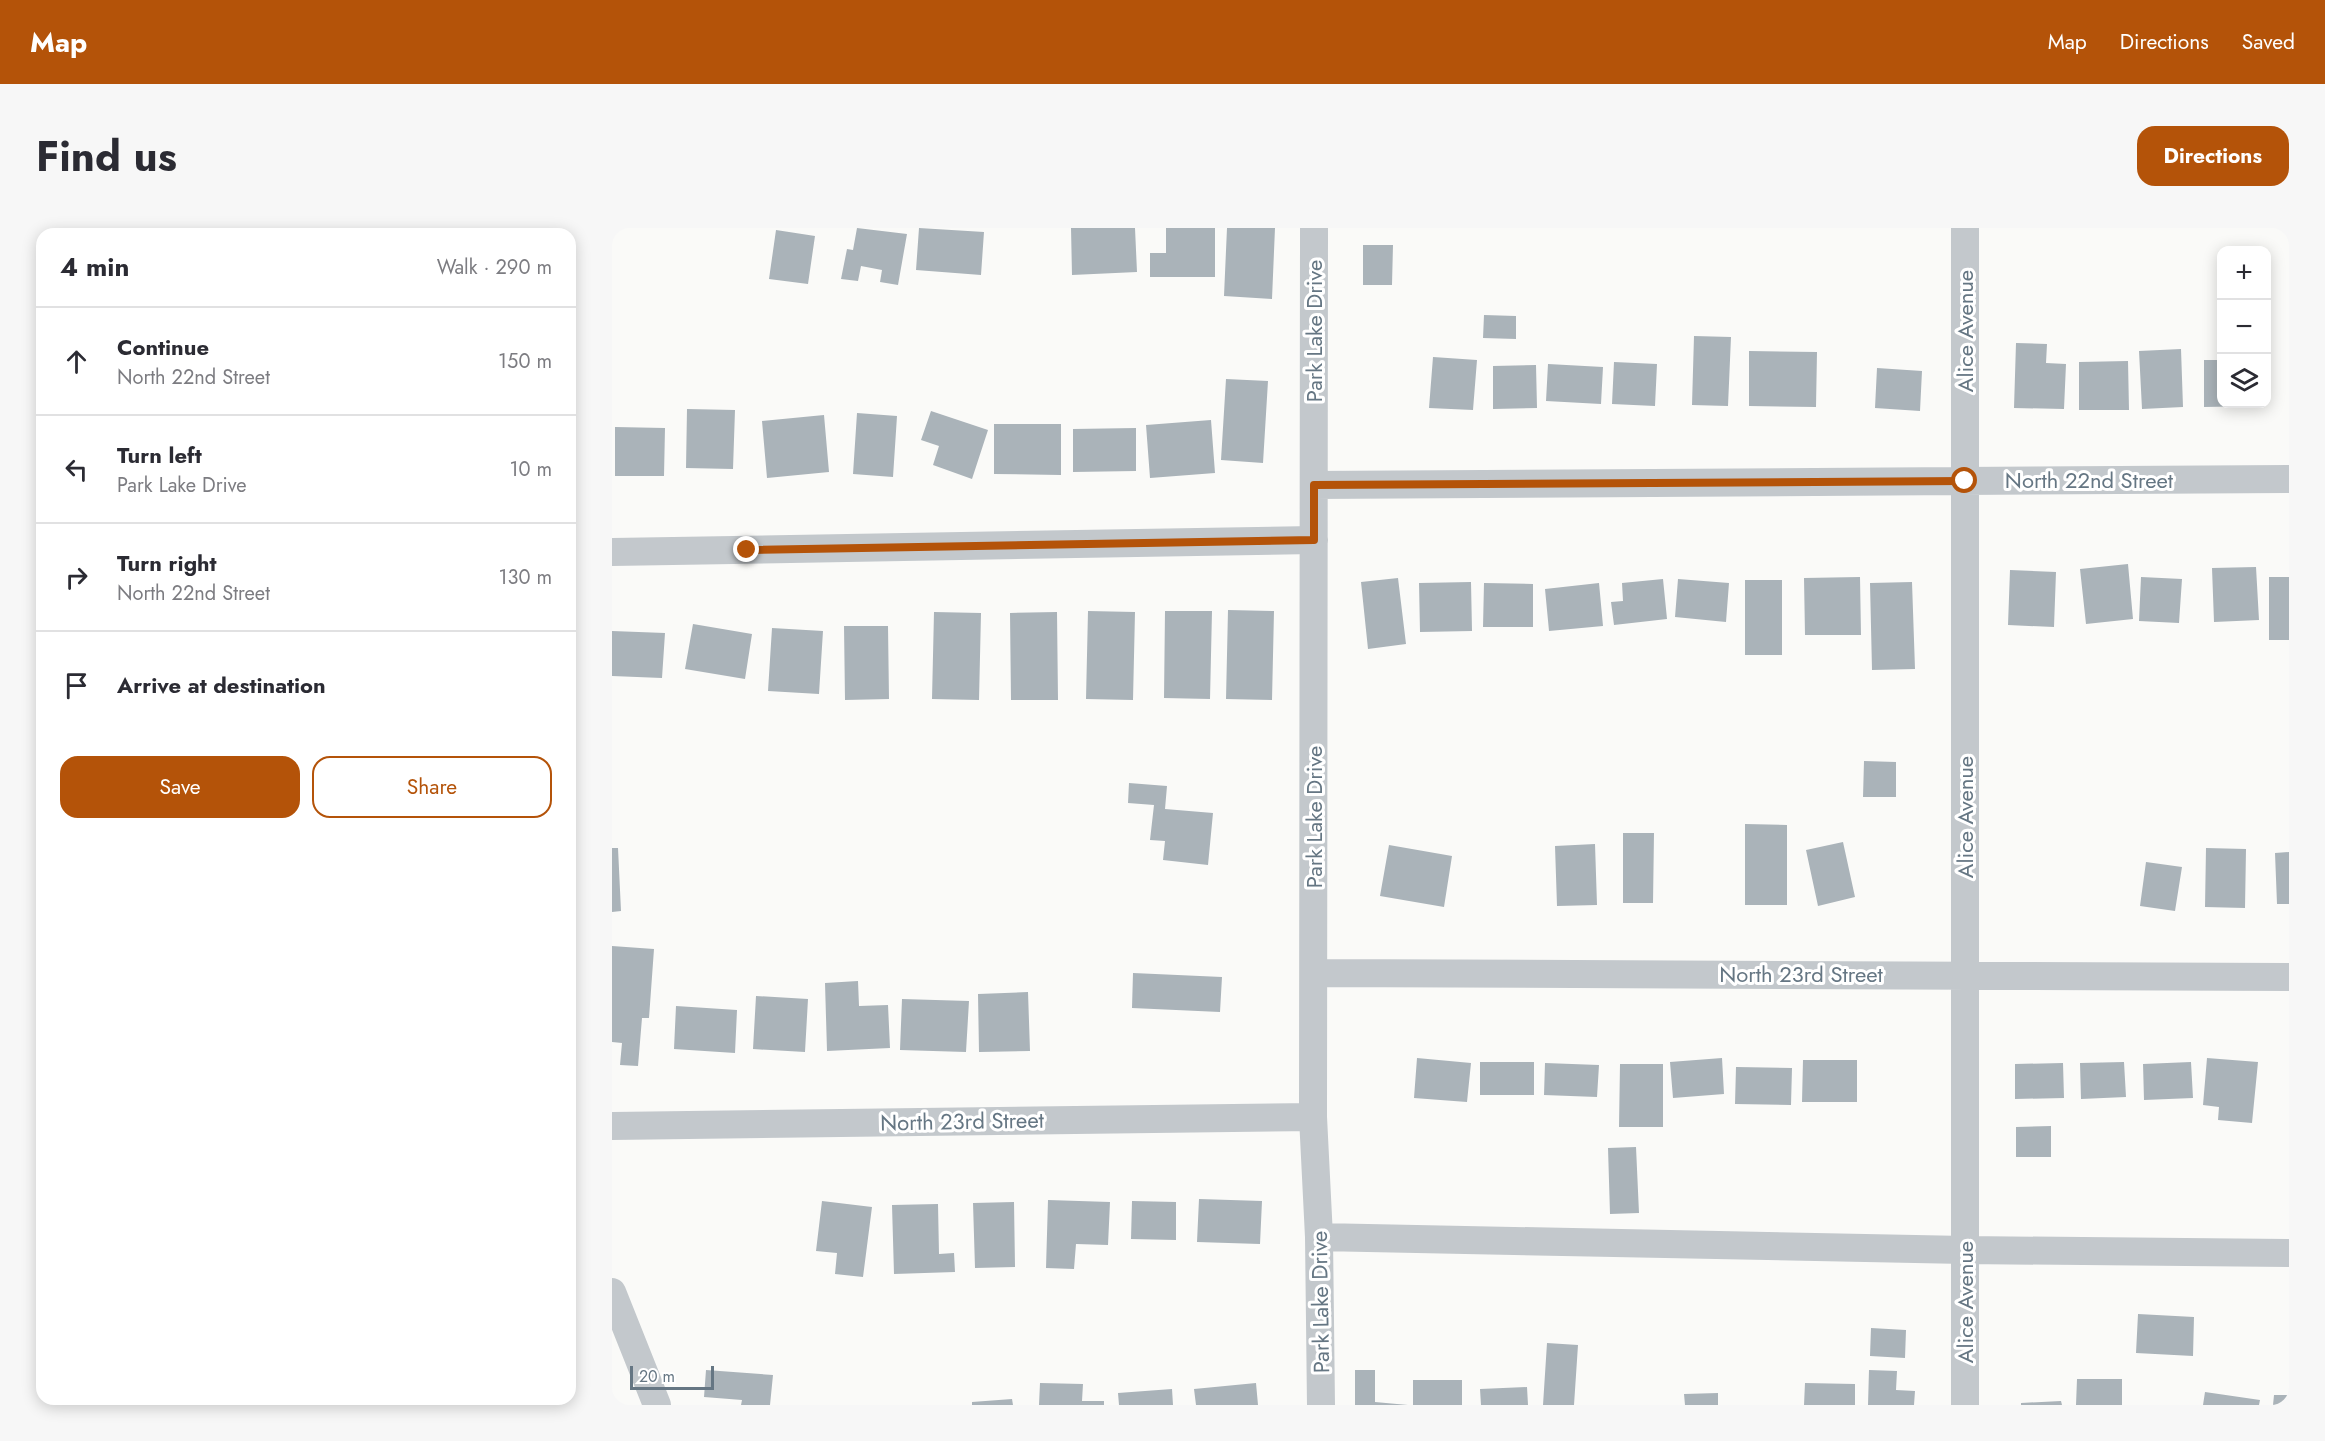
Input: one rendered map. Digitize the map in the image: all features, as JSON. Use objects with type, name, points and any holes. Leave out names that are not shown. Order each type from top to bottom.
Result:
[{"type":"street","name":"Park Lake Drive","points":[[1314,228],[1313,1117],[1319,1237],[1321,1405]]},
{"type":"street","name":"Alice Avenue","points":[[1965,228],[1965,1405]]},
{"type":"street","name":"North 22nd Street","points":[[1314,485],[2289,479]]},
{"type":"street","points":[[612,552],[1314,540]]},
{"type":"street","name":"North 23rd Street","points":[[1314,973],[2289,977]]},
{"type":"street","name":"North 23rd Street","points":[[612,1126],[1313,1117]]},
{"type":"street","points":[[1319,1237],[1965,1250],[2289,1253]]},
{"type":"street","points":[[612,1292],[657,1405]]},
{"type":"building","points":[[857,228],[907,234],[898,285],[880,282],[882,270],[861,266],[858,281],[841,279],[847,249],[853,250]]},
{"type":"building","points":[[919,228],[984,232],[981,275],[916,270]]},
{"type":"building","points":[[1071,228],[1135,228],[1137,272],[1072,275]]},
{"type":"building","points":[[1166,228],[1215,228],[1215,277],[1150,277],[1150,253],[1166,253]]},
{"type":"building","points":[[1227,228],[1275,228],[1272,299],[1224,296]]},
{"type":"building","points":[[776,230],[815,236],[808,284],[769,279]]},
{"type":"building","points":[[1363,245],[1393,245],[1392,285],[1363,285]]},
{"type":"building","points":[[1484,315],[1516,316],[1516,339],[1483,338]]},
{"type":"building","points":[[1694,336],[1731,337],[1728,406],[1692,405]]},
{"type":"building","points":[[2016,343],[2047,344],[2046,363],[2066,364],[2064,409],[2014,408]]},
{"type":"building","points":[[2181,349],[2183,407],[2142,409],[2139,351]]},
{"type":"building","points":[[1749,351],[1817,352],[1816,407],[1749,406]]},
{"type":"building","points":[[1433,357],[1477,360],[1473,410],[1429,408]]},
{"type":"building","points":[[2204,360],[2217,360],[2217,407],[2204,407]]},
{"type":"building","points":[[2128,361],[2129,410],[2079,410],[2079,362]]},
{"type":"building","points":[[1614,362],[1657,364],[1655,406],[1612,404]]},
{"type":"building","points":[[1548,364],[1603,367],[1601,404],[1546,401]]},
{"type":"building","points":[[1536,365],[1537,408],[1493,409],[1493,366]]},
{"type":"building","points":[[1877,368],[1922,371],[1920,411],[1875,408]]},
{"type":"building","points":[[1226,379],[1268,381],[1263,463],[1221,460]]},
{"type":"building","points":[[687,409],[735,410],[733,469],[686,468]]},
{"type":"building","points":[[931,411],[988,430],[972,479],[933,465],[939,446],[921,440]]},
{"type":"building","points":[[857,413],[897,416],[893,477],[853,474]]},
{"type":"building","points":[[824,415],[829,472],[767,478],[762,421]]},
{"type":"building","points":[[1211,420],[1215,473],[1150,478],[1146,425]]},
{"type":"building","points":[[994,424],[1061,424],[1061,475],[994,474]]},
{"type":"building","points":[[615,427],[665,428],[664,476],[615,476]]},
{"type":"building","points":[[1136,428],[1136,471],[1073,472],[1073,429]]},
{"type":"building","points":[[2128,564],[2133,619],[2086,624],[2080,569]]},
{"type":"building","points":[[2256,567],[2259,620],[2214,622],[2212,568]]},
{"type":"building","points":[[2010,570],[2056,572],[2054,627],[2008,625]]},
{"type":"building","points":[[1860,577],[1861,635],[1805,635],[1804,578]]},
{"type":"building","points":[[2141,577],[2182,579],[2179,623],[2139,621]]},
{"type":"building","points":[[2269,577],[2289,577],[2289,640],[2269,640]]},
{"type":"building","points":[[1398,578],[1406,644],[1368,649],[1361,582]]},
{"type":"building","points":[[1663,579],[1667,619],[1614,625],[1611,602],[1623,601],[1622,583]]},
{"type":"building","points":[[1678,579],[1729,583],[1726,622],[1675,617]]},
{"type":"building","points":[[1745,580],[1782,580],[1782,655],[1745,655]]},
{"type":"building","points":[[1471,582],[1472,631],[1420,632],[1419,583]]},
{"type":"building","points":[[1912,582],[1915,669],[1872,670],[1870,583]]},
{"type":"building","points":[[1484,583],[1533,584],[1533,627],[1483,627]]},
{"type":"building","points":[[1599,583],[1603,626],[1549,631],[1545,589]]},
{"type":"building","points":[[1228,610],[1274,611],[1272,700],[1226,699]]},
{"type":"building","points":[[1088,611],[1135,612],[1133,700],[1086,699]]},
{"type":"building","points":[[1165,611],[1212,611],[1210,699],[1164,698]]},
{"type":"building","points":[[934,612],[981,613],[979,700],[932,699]]},
{"type":"building","points":[[1057,612],[1058,700],[1011,700],[1010,613]]},
{"type":"building","points":[[693,624],[752,634],[745,679],[685,669]]},
{"type":"building","points":[[844,626],[888,626],[889,699],[845,700]]},
{"type":"building","points":[[772,628],[823,631],[819,694],[768,691]]},
{"type":"building","points":[[612,631],[665,633],[662,678],[612,676]]},
{"type":"building","points":[[1864,761],[1896,762],[1896,797],[1863,797]]},
{"type":"building","points":[[1129,783],[1167,786],[1165,809],[1213,813],[1208,865],[1163,860],[1165,841],[1150,840],[1154,805],[1128,803]]},
{"type":"building","points":[[1745,824],[1787,825],[1787,905],[1745,905]]},
{"type":"building","points":[[1623,833],[1654,833],[1653,903],[1623,903]]},
{"type":"building","points":[[1843,842],[1855,897],[1818,906],[1806,850]]},
{"type":"building","points":[[1595,844],[1597,905],[1557,906],[1555,846]]},
{"type":"building","points":[[1389,845],[1452,856],[1444,907],[1380,896]]},
{"type":"building","points":[[612,848],[618,848],[621,911],[612,912]]},
{"type":"building","points":[[2206,848],[2246,849],[2245,908],[2205,907]]},
{"type":"building","points":[[2289,852],[2289,904],[2277,904],[2275,853]]},
{"type":"building","points":[[2146,862],[2182,867],[2175,911],[2140,906]]},
{"type":"building","points":[[612,946],[654,949],[649,1018],[642,1018],[638,1066],[620,1065],[622,1043],[612,1042]]},
{"type":"building","points":[[1133,973],[1222,977],[1220,1012],[1132,1008]]},
{"type":"building","points":[[858,981],[859,1006],[888,1005],[890,1048],[827,1051],[825,983]]},
{"type":"building","points":[[1028,992],[1030,1051],[979,1052],[978,994]]},
{"type":"building","points":[[756,996],[808,999],[805,1052],[753,1049]]},
{"type":"building","points":[[902,999],[969,1001],[966,1052],[900,1050]]},
{"type":"building","points":[[676,1006],[737,1010],[735,1053],[674,1049]]},
{"type":"building","points":[[1417,1058],[1471,1063],[1467,1102],[1414,1098]]},
{"type":"building","points":[[1722,1058],[1724,1094],[1673,1098],[1670,1062]]},
{"type":"building","points":[[2207,1058],[2258,1062],[2252,1123],[2218,1120],[2219,1107],[2203,1105]]},
{"type":"building","points":[[1803,1060],[1857,1060],[1857,1102],[1802,1102]]},
{"type":"building","points":[[1480,1062],[1534,1062],[1534,1095],[1480,1095]]},
{"type":"building","points":[[2124,1062],[2126,1097],[2081,1099],[2080,1063]]},
{"type":"building","points":[[2191,1062],[2193,1098],[2144,1100],[2143,1064]]},
{"type":"building","points":[[1545,1063],[1599,1065],[1597,1097],[1544,1095]]},
{"type":"building","points":[[2063,1063],[2064,1098],[2015,1099],[2015,1064]]},
{"type":"building","points":[[1620,1064],[1663,1064],[1663,1127],[1619,1127]]},
{"type":"building","points":[[1736,1067],[1792,1068],[1791,1105],[1735,1104]]},
{"type":"building","points":[[2051,1126],[2051,1157],[2016,1157],[2016,1127]]},
{"type":"building","points":[[1636,1147],[1639,1213],[1610,1214],[1608,1148]]},
{"type":"building","points":[[1199,1199],[1262,1201],[1260,1244],[1197,1242]]},
{"type":"building","points":[[1048,1200],[1110,1202],[1108,1245],[1076,1244],[1074,1269],[1046,1268]]},
{"type":"building","points":[[822,1201],[872,1207],[863,1277],[835,1274],[837,1253],[816,1251]]},
{"type":"building","points":[[1132,1201],[1176,1202],[1176,1240],[1131,1239]]},
{"type":"building","points":[[1014,1202],[1015,1267],[975,1268],[973,1203]]},
{"type":"building","points":[[938,1204],[939,1254],[954,1253],[955,1272],[894,1274],[892,1205]]},
{"type":"building","points":[[2138,1314],[2194,1317],[2193,1356],[2136,1353]]},
{"type":"building","points":[[1871,1328],[1906,1330],[1905,1358],[1870,1356]]},
{"type":"building","points":[[1547,1343],[1578,1345],[1574,1405],[1543,1405]]},
{"type":"building","points":[[706,1370],[773,1375],[770,1405],[741,1405],[742,1400],[704,1397]]},
{"type":"building","points":[[1355,1370],[1375,1370],[1375,1402],[1408,1405],[1355,1405]]},
{"type":"building","points":[[1869,1370],[1897,1371],[1896,1390],[1915,1391],[1914,1405],[1868,1405]]},
{"type":"building","points":[[2077,1379],[2122,1379],[2122,1405],[2076,1405]]},
{"type":"building","points":[[1413,1380],[1462,1380],[1462,1405],[1413,1405]]},
{"type":"building","points":[[1040,1383],[1083,1384],[1082,1401],[1104,1401],[1104,1405],[1039,1405]]},
{"type":"building","points":[[1256,1383],[1258,1405],[1196,1405],[1194,1389]]},
{"type":"building","points":[[1805,1383],[1855,1384],[1855,1405],[1804,1405]]},
{"type":"building","points":[[1527,1387],[1528,1405],[1481,1405],[1480,1389]]},
{"type":"building","points":[[1172,1389],[1173,1405],[1119,1405],[1118,1393]]},
{"type":"building","points":[[2205,1392],[2260,1400],[2259,1405],[2203,1405]]},
{"type":"building","points":[[1718,1393],[1718,1405],[1685,1405],[1684,1394]]},
{"type":"building","points":[[2274,1395],[2289,1395],[2289,1405],[2273,1405]]},
{"type":"building","points":[[1012,1399],[1013,1405],[972,1405],[972,1402]]},
{"type":"building","points":[[2061,1401],[2062,1405],[2021,1405],[2021,1403]]},
{"type":"route","points":[[747,550],[1314,540],[1314,485],[1965,481]]}]
